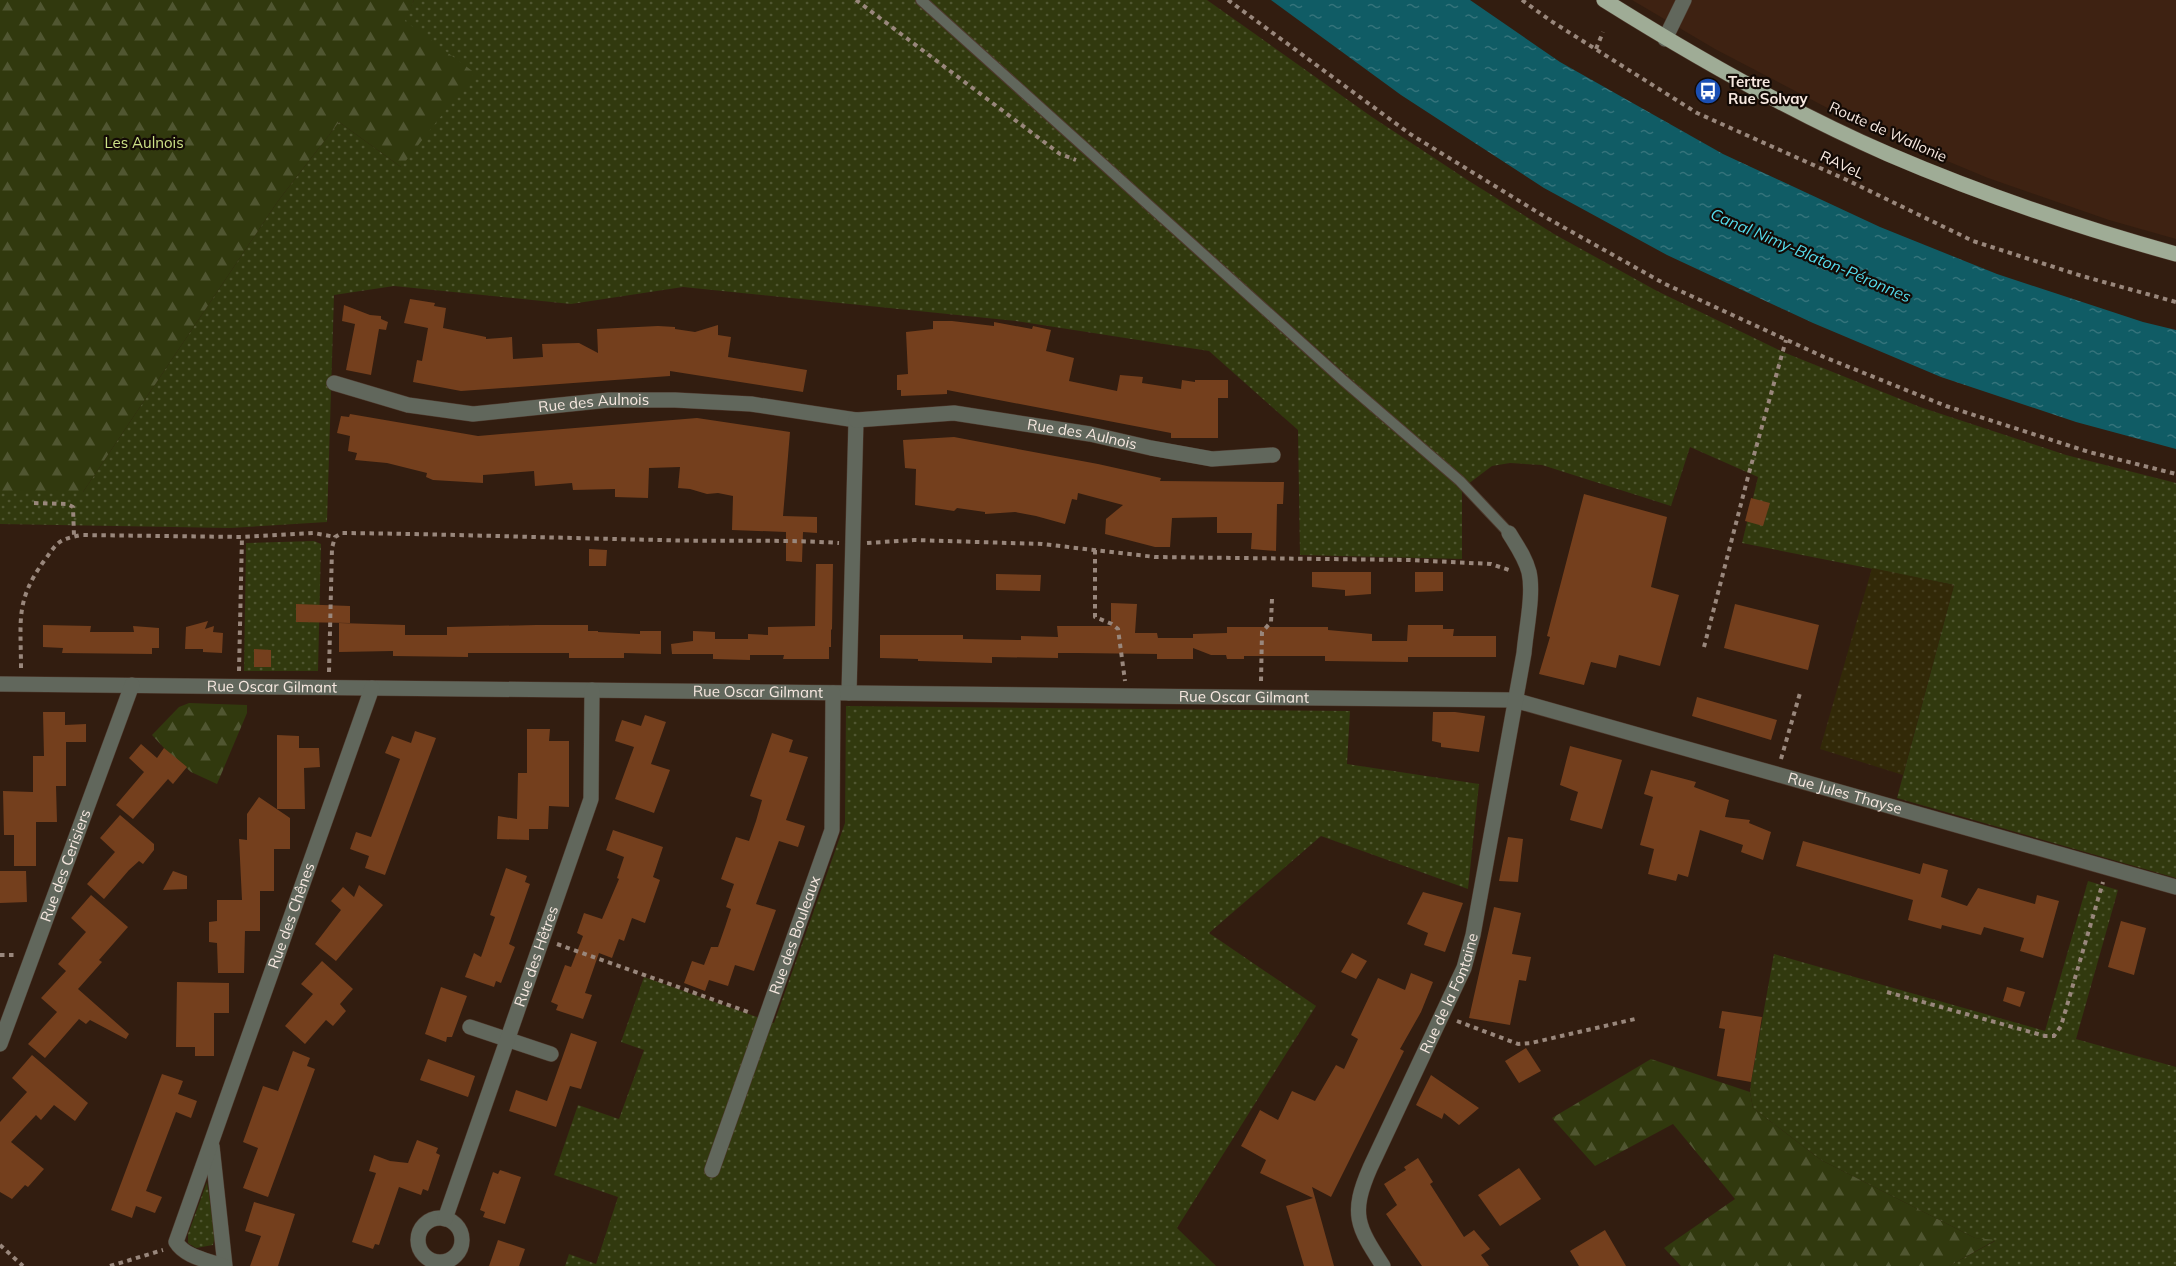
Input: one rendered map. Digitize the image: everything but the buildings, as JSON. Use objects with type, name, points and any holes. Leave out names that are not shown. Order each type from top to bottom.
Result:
[{"type":"main road","name":"Route de Wallonie","points":[[1604,0],[1731,77],[1886,153],[1942,176],[2094,231],[2176,254]]},
{"type":"street","points":[[1665,39],[1684,0]]},
{"type":"street","name":"Rue des Aulnois","points":[[334,383],[408,405],[473,414],[609,400],[675,400],[751,404],[856,420],[954,414],[1090,434],[1212,459],[1273,455]]},
{"type":"street","points":[[841,693],[853,544],[856,420]]},
{"type":"street","name":"Rue de la Fontaine","points":[[1383,1266],[1368,1243],[1359,1223],[1357,1206],[1370,1168],[1464,968],[1473,935],[1524,652],[1530,588],[1529,573],[1523,555],[1509,533]]},
{"type":"street","name":"Rue Oscar Gilmant","points":[[0,684],[1514,700]]},
{"type":"street","name":"Rue des Cerisiers","points":[[0,1044],[132,685]]},
{"type":"street","name":"Rue des Chênes","points":[[212,1143],[224,1266],[181,1250],[176,1242],[372,688]]},
{"type":"street","name":"Rue des Hêtres","points":[[446,1218],[591,799],[592,690]]},
{"type":"street","name":"Rue des Bouleaux","points":[[712,1170],[832,830],[841,693]]},
{"type":"street","name":"Rue Jules Thayse","points":[[1514,700],[2176,886]]},
{"type":"street","points":[[470,1027],[551,1054]]},
{"type":"lane","points":[[921,0],[1344,381],[1460,482],[1509,533]]},
{"type":"path","points":[[856,0],[1060,154],[1075,160],[1098,159]]},
{"type":"path","points":[[1228,0],[1410,134],[1538,212],[1665,284],[1786,340],[1946,406],[2089,452],[2176,474]]},
{"type":"path","name":"RAVeL","points":[[1522,0],[1697,112],[1847,180],[1973,241],[2082,276],[2176,302]]},
{"type":"path","points":[[1596,49],[1603,32]]},
{"type":"path","points":[[1704,647],[1786,340]]},
{"type":"path","points":[[34,503],[67,504],[73,507],[74,536]]},
{"type":"path","points":[[21,684],[21,609],[25,594],[35,573],[59,541],[74,536],[242,537],[314,533],[335,537],[342,533],[719,542],[786,539],[853,544],[914,540],[1042,544],[1155,556],[1409,560],[1491,564],[1520,574],[1530,588]]},
{"type":"path","points":[[238,687],[242,537]]},
{"type":"path","points":[[329,687],[332,548],[335,537]]},
{"type":"path","points":[[1095,550],[1095,617],[1118,628],[1126,696]]},
{"type":"path","points":[[1260,697],[1262,632],[1271,622],[1272,599]]},
{"type":"path","points":[[1777,774],[1800,693]]},
{"type":"path","points":[[1887,992],[2045,1036],[2054,1036],[2061,1026],[2108,867]]},
{"type":"path","points":[[543,939],[766,1018]]},
{"type":"path","points":[[1442,1016],[1518,1044],[1635,1019]]},
{"type":"path","points":[[0,1245],[23,1266]]},
{"type":"path","points":[[110,1266],[178,1245]]},
{"type":"shaded area","points":[[1632,0],[2176,0],[2176,239],[2109,220],[1988,178],[1856,123],[1715,49]]},
{"type":"green space","name":"Les Aulnois","points":[[0,0],[414,0],[405,21],[475,73],[401,167],[339,122],[278,201],[83,492],[0,492]]},
{"type":"green space","points":[[414,0],[1207,0],[1372,117],[1469,181],[1554,234],[1657,291],[1783,352],[1920,407],[2066,455],[2176,483],[2176,878],[1897,798],[1954,585],[1742,543],[1758,477],[1690,447],[1671,506],[1542,465],[1510,463],[1492,466],[1468,484],[1093,148],[1122,186],[1462,490],[1462,559],[1300,555],[1298,430],[1209,351],[1016,321],[683,287],[571,304],[394,286],[334,295],[327,522],[230,528],[0,524],[0,492],[83,492],[278,201],[339,122],[401,167],[404,21]]},
{"type":"green space","points":[[314,541],[321,544],[318,671],[244,671],[246,543]]},
{"type":"green space","points":[[189,703],[247,705],[247,713],[217,784],[191,772],[152,735],[179,707]]},
{"type":"green space","points":[[846,706],[1350,711],[1347,764],[1479,784],[1468,889],[1321,836],[1209,933],[1316,1006],[1177,1228],[1216,1266],[565,1266],[569,1254],[596,1264],[618,1197],[554,1175],[578,1105],[619,1119],[644,1050],[621,1042],[644,977],[774,1023],[845,823]]},
{"type":"green space","points":[[2088,881],[2118,890],[2076,1039],[2176,1067],[2176,1266],[1949,1266],[1995,1241],[1975,1238],[1821,1160],[1753,1108],[1751,1082],[1774,954],[2045,1031]]},
{"type":"green space","points":[[1651,1059],[1750,1092],[1753,1108],[1821,1160],[1975,1238],[1996,1240],[1949,1266],[1681,1266],[1664,1248],[1735,1199],[1673,1124],[1595,1166],[1552,1118]]},
{"type":"green space","points":[[207,1182],[215,1235],[213,1245],[196,1248],[188,1243],[188,1234]]},
{"type":"sand","points":[[1872,568],[1954,585],[1903,775],[1820,749]]},
{"type":"water","name":"Canal Nimy-Blaton-Péronnes","points":[[1271,0],[1470,0],[1560,62],[1723,154],[1880,227],[1997,274],[2143,322],[2176,330],[2176,449],[2076,422],[1941,377],[1813,323],[1667,255],[1544,188],[1401,95]]},
{"type":"place","name":"Tertre Rue Solvay","points":[[1708,91]]}]
